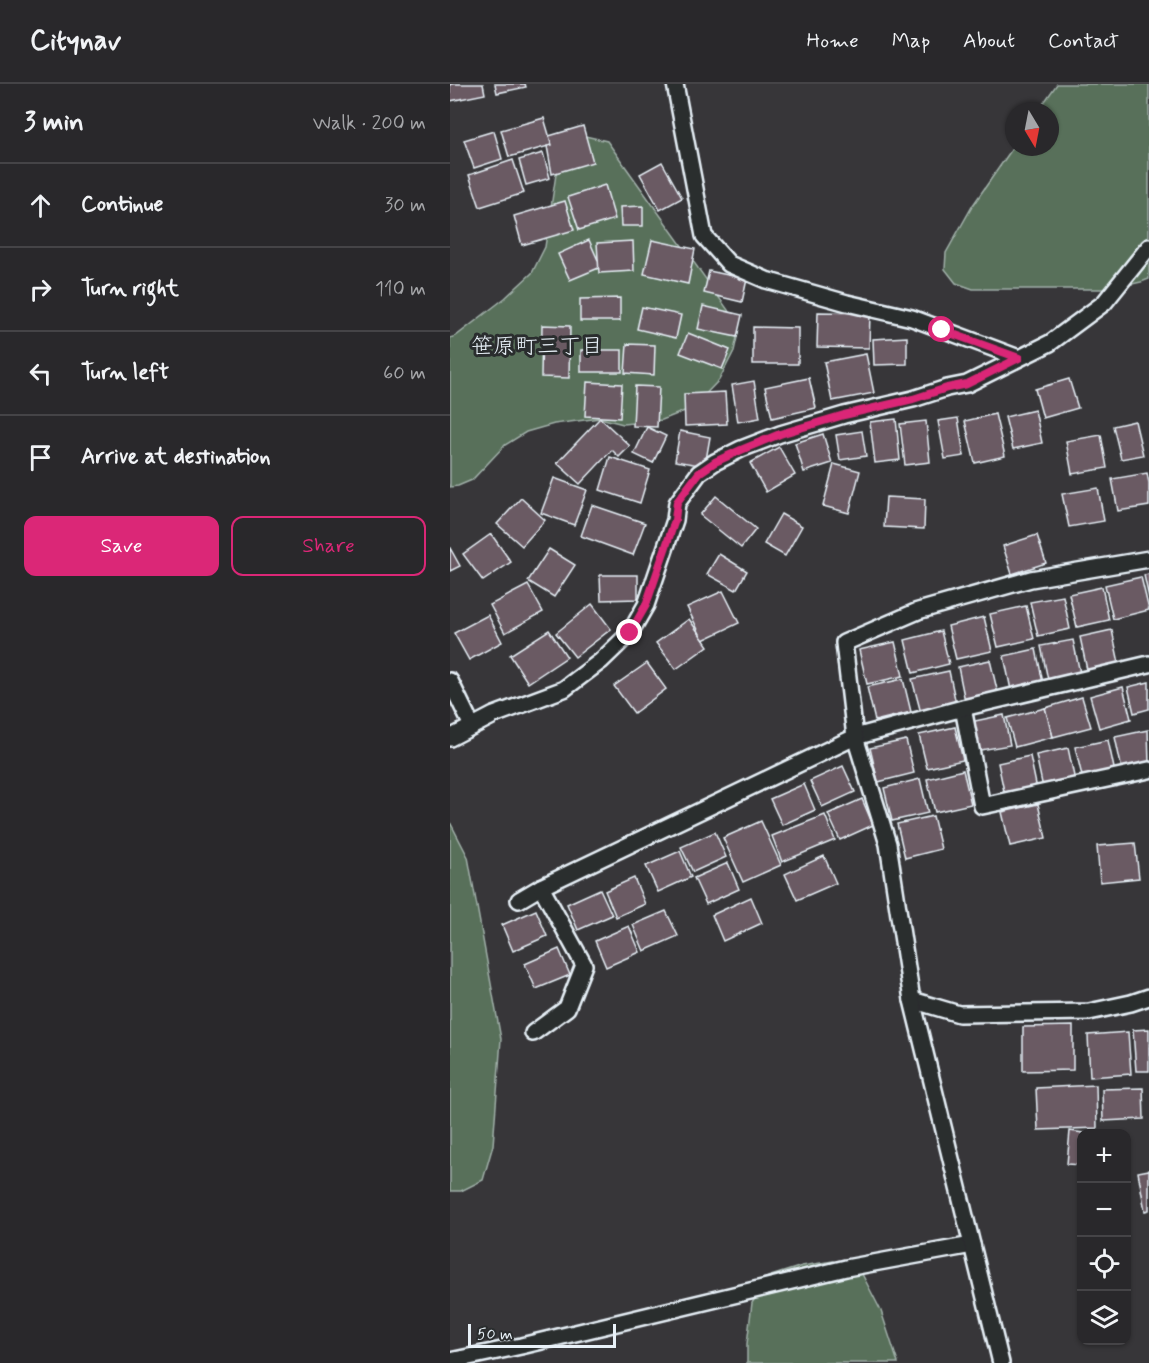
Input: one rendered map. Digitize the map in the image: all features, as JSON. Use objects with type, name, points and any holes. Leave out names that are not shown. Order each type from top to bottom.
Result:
[{"type":"street","points":[[675,84],[704,237],[729,264],[766,280],[847,303],[912,318],[1019,358]]},
{"type":"street","points":[[450,738],[494,715],[564,689],[601,661],[630,633],[646,605],[661,564],[675,520],[677,502],[699,473],[707,467],[780,434],[844,415],[967,384],[1050,343],[1104,303],[1149,247]]},
{"type":"street","points":[[1000,1363],[912,1000],[888,843],[855,737],[844,643],[918,611],[1031,579],[1149,559]]},
{"type":"street","points":[[519,900],[541,887],[855,737],[963,708],[1149,664]]},
{"type":"street","points":[[450,681],[472,726]]},
{"type":"street","points":[[963,708],[982,806],[1149,770]]},
{"type":"street","points":[[533,1034],[567,1008],[584,965],[541,887]]},
{"type":"street","points":[[912,1000],[959,1014],[1089,1012],[1149,997]]},
{"type":"street","points":[[450,1361],[553,1339],[846,1268],[972,1245]]},
{"type":"green space","points":[[1057,84],[1149,84],[1149,279],[1110,289],[973,289],[956,283],[945,269],[946,253],[973,205],[1007,156],[1059,156],[1059,102],[1044,102]]},
{"type":"green space","points":[[585,136],[607,141],[728,310],[738,333],[734,351],[719,380],[692,408],[662,420],[623,424],[600,418],[554,424],[526,432],[505,445],[472,480],[450,487],[450,338],[456,336],[505,298],[532,273],[545,247],[558,161]]},
{"type":"green space","points":[[450,822],[468,857],[501,1039],[493,1145],[483,1180],[461,1191],[450,1191]]},
{"type":"green space","points":[[833,1261],[862,1274],[881,1311],[898,1363],[747,1363],[752,1303],[768,1277],[802,1266]]},
{"type":"building","points":[[450,84],[483,84],[485,94],[450,101]]},
{"type":"building","points":[[495,84],[525,84],[526,87],[497,93]]},
{"type":"building","points":[[544,118],[552,145],[509,157],[501,130]]},
{"type":"building","points":[[583,126],[593,162],[552,174],[547,146],[552,145],[549,136]]},
{"type":"building","points":[[494,131],[502,159],[474,168],[464,140]]},
{"type":"building","points":[[543,153],[550,178],[526,185],[519,160]]},
{"type":"building","points":[[513,160],[524,193],[480,207],[469,175]]},
{"type":"building","points":[[662,162],[682,198],[660,210],[640,174]]},
{"type":"building","points":[[605,185],[615,219],[579,230],[568,197]]},
{"type":"building","points":[[565,201],[574,230],[522,245],[514,216]]},
{"type":"building","points":[[643,206],[643,226],[621,226],[620,207]]},
{"type":"building","points":[[589,240],[601,267],[570,280],[558,254]]},
{"type":"building","points":[[652,240],[695,249],[688,284],[644,274]]},
{"type":"building","points":[[633,241],[634,271],[599,273],[597,243]]},
{"type":"building","points":[[709,271],[747,279],[742,302],[704,293]]},
{"type":"building","points":[[620,298],[620,321],[580,321],[580,299]]},
{"type":"building","points":[[703,306],[742,315],[737,337],[698,329]]},
{"type":"building","points":[[642,307],[681,315],[676,338],[637,329]]},
{"type":"building","points":[[818,312],[870,313],[869,348],[817,347]]},
{"type":"building","points":[[542,325],[570,326],[569,378],[541,377]]},
{"type":"building","points":[[753,327],[798,328],[798,364],[753,364]]},
{"type":"building","points":[[688,333],[730,350],[722,369],[680,353]]},
{"type":"building","points":[[907,337],[907,364],[874,365],[873,339]]},
{"type":"building","points":[[627,344],[655,345],[654,375],[625,373]]},
{"type":"building","points":[[581,350],[622,350],[622,372],[581,372]]},
{"type":"building","points":[[866,354],[874,393],[832,401],[824,362]]},
{"type":"building","points":[[809,378],[816,408],[772,418],[765,387]]},
{"type":"building","points":[[1069,379],[1078,408],[1043,418],[1035,389]]},
{"type":"building","points":[[754,381],[760,418],[738,422],[732,385]]},
{"type":"building","points":[[587,382],[622,384],[620,418],[585,416]]},
{"type":"building","points":[[635,386],[659,387],[657,427],[633,426]]},
{"type":"building","points":[[725,392],[727,424],[685,426],[684,394]]},
{"type":"building","points":[[1035,410],[1042,443],[1013,449],[1005,417]]},
{"type":"building","points":[[995,414],[1005,456],[975,463],[965,421]]},
{"type":"building","points":[[600,418],[630,446],[619,457],[612,450],[580,484],[557,463]]},
{"type":"building","points":[[958,418],[964,456],[945,459],[938,421]]},
{"type":"building","points":[[896,419],[900,460],[875,463],[870,422]]},
{"type":"building","points":[[926,421],[930,462],[905,465],[900,424]]},
{"type":"building","points":[[1135,421],[1143,455],[1121,459],[1113,426]]},
{"type":"building","points":[[647,427],[666,436],[653,463],[634,454]]},
{"type":"building","points":[[680,431],[710,437],[705,466],[675,461]]},
{"type":"building","points":[[862,431],[866,456],[840,460],[836,435]]},
{"type":"building","points":[[823,434],[832,463],[804,472],[795,443]]},
{"type":"building","points":[[1101,435],[1107,468],[1072,474],[1066,441]]},
{"type":"building","points":[[779,447],[795,475],[766,492],[750,463]]},
{"type":"building","points":[[610,457],[650,470],[640,503],[600,490]]},
{"type":"building","points":[[834,464],[860,471],[849,513],[823,506]]},
{"type":"building","points":[[1147,473],[1149,506],[1118,511],[1112,479]]},
{"type":"building","points":[[554,478],[587,490],[574,525],[541,513]]},
{"type":"building","points":[[1098,488],[1104,521],[1069,527],[1062,494]]},
{"type":"building","points":[[716,496],[756,529],[741,548],[700,515]]},
{"type":"building","points":[[886,497],[925,499],[924,529],[884,527]]},
{"type":"building","points":[[521,498],[545,520],[522,546],[497,524]]},
{"type":"building","points":[[592,505],[645,523],[633,555],[581,536]]},
{"type":"building","points":[[781,514],[802,526],[785,556],[764,544]]},
{"type":"building","points":[[491,534],[511,562],[483,581],[463,554]]},
{"type":"building","points":[[1037,535],[1046,563],[1012,574],[1003,546]]},
{"type":"building","points":[[450,548],[460,566],[450,571]]},
{"type":"building","points":[[549,549],[575,565],[554,597],[528,581]]},
{"type":"building","points":[[719,554],[747,571],[736,590],[707,574]]},
{"type":"building","points":[[1149,574],[1149,598],[1144,575]]},
{"type":"building","points":[[600,575],[638,575],[638,599],[601,600]]},
{"type":"building","points":[[1141,577],[1149,610],[1113,619],[1105,585]]},
{"type":"building","points":[[528,585],[543,612],[505,633],[490,605]]},
{"type":"building","points":[[1102,587],[1109,620],[1077,627],[1069,594]]},
{"type":"building","points":[[723,591],[739,623],[703,640],[687,607]]},
{"type":"building","points":[[1063,596],[1070,629],[1038,636],[1030,602]]},
{"type":"building","points":[[592,604],[611,629],[575,657],[556,633]]},
{"type":"building","points":[[1026,606],[1034,639],[998,647],[990,614]]},
{"type":"building","points":[[488,615],[502,642],[469,660],[454,633]]},
{"type":"building","points":[[984,617],[992,651],[956,659],[948,626]]},
{"type":"building","points":[[689,619],[708,646],[676,669],[656,643]]},
{"type":"building","points":[[549,630],[567,657],[528,683],[510,655]]},
{"type":"building","points":[[1112,630],[1119,663],[1087,670],[1080,637]]},
{"type":"building","points":[[941,631],[949,664],[913,673],[905,640]]},
{"type":"building","points":[[1073,640],[1080,673],[1048,680],[1041,646]]},
{"type":"building","points":[[895,642],[903,676],[867,684],[859,650]]},
{"type":"building","points":[[1036,649],[1043,683],[1011,690],[1004,656]]},
{"type":"building","points":[[990,660],[998,694],[965,701],[958,667]]},
{"type":"building","points":[[647,663],[666,689],[634,713],[614,686]]},
{"type":"building","points":[[949,671],[956,704],[921,713],[912,679]]},
{"type":"building","points":[[903,679],[911,712],[875,721],[867,687]]},
{"type":"building","points":[[1149,682],[1149,709],[1134,713],[1128,687]]},
{"type":"building","points":[[1123,687],[1131,719],[1099,728],[1090,696]]},
{"type":"building","points":[[1082,697],[1091,727],[1053,737],[1045,708]]},
{"type":"building","points":[[1045,708],[1053,737],[1015,747],[1007,718]]},
{"type":"building","points":[[1004,715],[1010,745],[975,751],[970,722]]},
{"type":"building","points":[[955,727],[963,760],[927,768],[919,735]]},
{"type":"building","points":[[1148,730],[1149,765],[1122,770],[1115,737]]},
{"type":"building","points":[[906,740],[914,773],[878,782],[870,748]]},
{"type":"building","points":[[1108,740],[1115,773],[1083,780],[1075,747]]},
{"type":"building","points":[[1068,748],[1075,781],[1043,788],[1036,755]]},
{"type":"building","points":[[1030,756],[1037,789],[1005,796],[998,763]]},
{"type":"building","points":[[843,766],[855,792],[822,807],[810,781]]},
{"type":"building","points":[[963,770],[971,804],[935,812],[927,779]]},
{"type":"building","points":[[920,779],[928,813],[892,821],[884,788]]},
{"type":"building","points":[[804,784],[815,810],[782,825],[770,799]]},
{"type":"building","points":[[862,799],[873,825],[840,840],[828,814]]},
{"type":"building","points":[[1038,804],[1046,838],[1010,846],[1002,812]]},
{"type":"building","points":[[825,815],[835,840],[782,862],[772,836]]},
{"type":"building","points":[[933,816],[941,849],[905,858],[897,824]]},
{"type":"building","points":[[761,821],[781,865],[743,882],[723,838]]},
{"type":"building","points":[[715,832],[726,857],[693,872],[681,847]]},
{"type":"building","points":[[1135,843],[1139,878],[1100,882],[1097,846]]},
{"type":"building","points":[[680,851],[691,877],[658,892],[646,866]]},
{"type":"building","points":[[824,856],[836,883],[797,900],[785,874]]},
{"type":"building","points":[[728,863],[739,889],[706,904],[694,878]]},
{"type":"building","points":[[634,878],[645,904],[616,917],[605,891]]},
{"type":"building","points":[[600,889],[612,915],[578,930],[567,904]]},
{"type":"building","points":[[751,897],[762,923],[723,941],[712,915]]},
{"type":"building","points":[[536,910],[547,936],[513,951],[502,925]]},
{"type":"building","points":[[666,911],[678,936],[644,951],[633,925]]},
{"type":"building","points":[[629,926],[640,952],[606,967],[595,941]]},
{"type":"building","points":[[559,949],[570,975],[536,989],[525,964]]},
{"type":"building","points":[[1073,1026],[1073,1070],[1023,1071],[1023,1027]]},
{"type":"building","points":[[1149,1029],[1149,1071],[1136,1071],[1133,1030]]},
{"type":"building","points":[[1128,1032],[1131,1074],[1090,1077],[1088,1035]]},
{"type":"building","points":[[1096,1085],[1097,1128],[1038,1130],[1036,1088]]},
{"type":"building","points":[[1143,1088],[1144,1119],[1103,1121],[1102,1089]]},
{"type":"building","points":[[1070,1131],[1077,1132],[1077,1165],[1067,1164]]},
{"type":"building","points":[[1149,1170],[1149,1210],[1145,1211],[1138,1172]]},
{"type":"district","name":"笹原町三丁目","points":[[537,347]]},
{"type":"route","points":[[630,633],[646,605],[668,544],[675,520],[677,502],[699,473],[715,462],[780,434],[844,415],[967,384],[1019,358],[942,330]]}]
